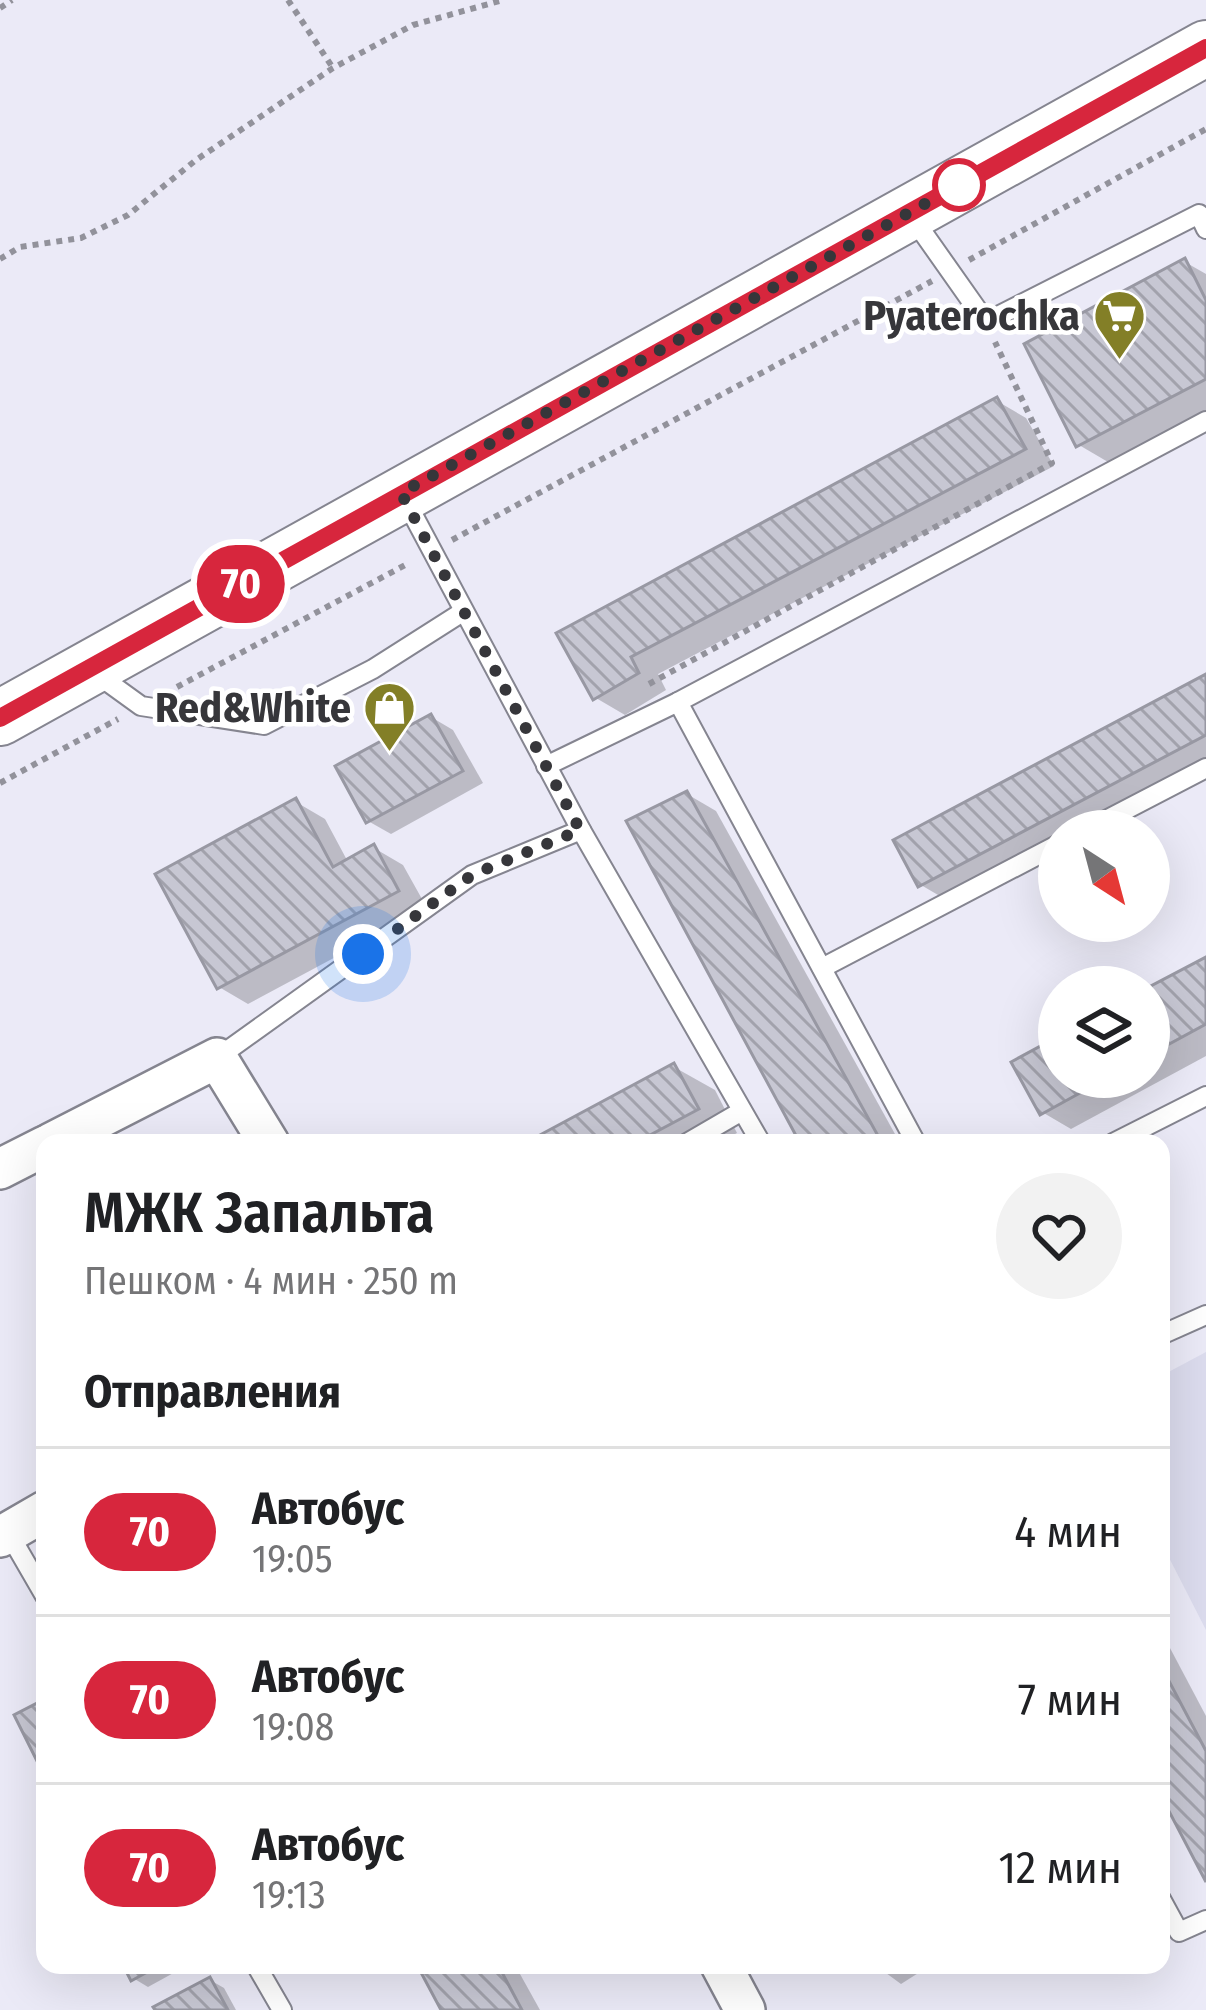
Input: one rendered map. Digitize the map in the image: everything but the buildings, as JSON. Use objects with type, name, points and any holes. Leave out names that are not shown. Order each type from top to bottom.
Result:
[{"type":"main road","points":[[0,718],[909,213],[1198,58]]},
{"type":"street","points":[[68,1134],[218,1058],[264,1134]]},
{"type":"street","points":[[0,1169],[36,1150]]},
{"type":"street","points":[[4,1534],[36,1516]]},
{"type":"street","points":[[726,1974],[746,2010]]},
{"type":"lane","points":[[909,213],[986,322],[1198,214],[1206,229]]},
{"type":"lane","points":[[546,766],[678,702],[1206,421]]},
{"type":"lane","points":[[401,493],[580,830],[756,1134]]},
{"type":"lane","points":[[91,670],[142,706],[264,725],[374,669],[461,613]]},
{"type":"lane","points":[[678,702],[911,1134]]},
{"type":"lane","points":[[1125,810],[1206,768]]},
{"type":"lane","points":[[218,1058],[472,875],[580,830]]},
{"type":"lane","points":[[822,968],[1038,855]]},
{"type":"lane","points":[[1131,1134],[1206,1096]]},
{"type":"lane","points":[[702,1134],[742,1111]]},
{"type":"lane","points":[[1170,1331],[1206,1315]]},
{"type":"lane","points":[[4,1534],[36,1582]]},
{"type":"lane","points":[[1170,1916],[1179,1932],[1206,1919]]},
{"type":"lane","points":[[261,1974],[282,2010]]},
{"type":"path","points":[[0,8],[12,0]]},
{"type":"path","points":[[288,0],[333,68]]},
{"type":"path","points":[[0,259],[20,247],[81,238],[128,215],[196,160],[333,68],[412,26],[503,0]]},
{"type":"path","points":[[0,783],[1206,129]]},
{"type":"path","points":[[638,690],[1052,463],[986,322]]},
{"type":"shaded area","points":[[1206,1352],[1206,1630],[1170,1560],[1170,1371]]},
{"type":"bus line","name":"70","points":[[0,718],[1206,48]]},
{"type":"place","name":"Pyaterochka","points":[[1119,361]]},
{"type":"place","name":"Red&White","points":[[390,753]]},
{"type":"route","points":[[363,954],[472,875],[580,830],[401,493],[959,185]]}]
